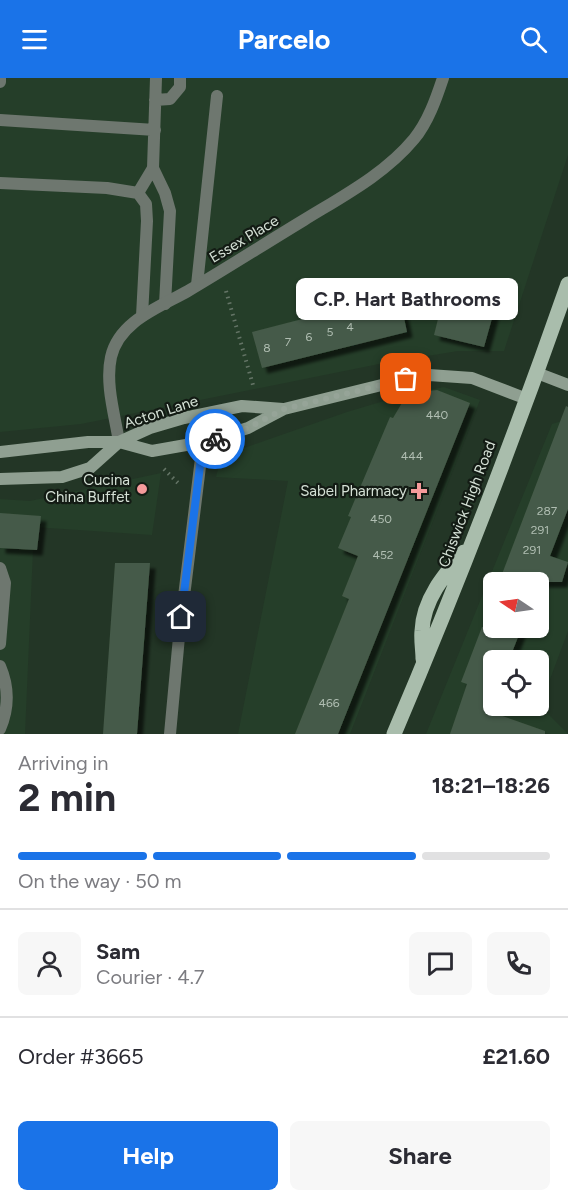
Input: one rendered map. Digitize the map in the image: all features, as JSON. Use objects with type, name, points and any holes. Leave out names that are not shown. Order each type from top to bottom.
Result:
[{"type":"main road","name":"Chiswick High Road","points":[[394,734],[423,665],[422,629],[425,612],[436,587],[472,543],[537,373],[568,284]]},
{"type":"main road","points":[[537,373],[568,385]]},
{"type":"main road","name":"Acton Lane","points":[[0,452],[88,442],[119,442],[152,450],[203,442],[248,428],[284,409],[429,375],[472,378],[526,399]]},
{"type":"main road","name":"Acton Lane","points":[[0,478],[62,477],[90,468],[119,442],[150,428],[222,409],[242,406],[284,409]]},
{"type":"street","points":[[138,193],[153,168],[156,78]]},
{"type":"street","points":[[155,100],[170,99],[180,87],[180,78]]},
{"type":"street","name":"Essex Place","points":[[119,442],[110,384],[111,356],[121,336],[142,316],[220,271],[390,164],[416,137],[435,102],[442,78]]},
{"type":"street","points":[[197,285],[218,96]]},
{"type":"street","points":[[0,120],[155,130]]},
{"type":"street","points":[[153,168],[165,193],[170,211],[165,304]]},
{"type":"street","points":[[0,183],[107,188],[138,193],[146,204],[147,221],[142,316]]},
{"type":"street","points":[[170,734],[178,637],[203,442]]},
{"type":"street","points":[[0,568],[5,583],[0,644]]},
{"type":"street","points":[[0,666],[7,683],[6,702],[0,729]]},
{"type":"path","points":[[220,271],[253,385]]},
{"type":"shaded area","points":[[0,78],[568,78],[568,155],[504,351],[458,351],[379,364],[81,424],[0,432]]},
{"type":"shaded area","points":[[444,387],[480,400],[350,734],[238,734],[288,481],[216,477],[221,456],[347,412],[404,395]]},
{"type":"shaded area","points":[[568,419],[568,631],[549,682],[549,650],[483,650],[483,716],[549,715],[568,734],[426,734],[483,594],[483,638],[549,638],[549,572],[492,572],[552,424]]},
{"type":"shaded area","points":[[161,473],[152,535],[34,527],[25,734],[0,734],[0,499],[30,501]]},
{"type":"building","points":[[462,284],[498,297],[484,347],[434,335],[443,299],[456,302]]},
{"type":"building","points":[[399,294],[407,332],[262,368],[252,332]]},
{"type":"building","points":[[418,385],[420,392],[437,390],[470,403],[338,734],[295,734],[349,599],[342,596],[358,556],[338,548],[351,517],[348,516],[390,417],[393,418],[412,386]]},
{"type":"building","points":[[566,406],[568,407],[568,509],[550,556],[568,562],[562,582],[549,582],[549,572],[503,572]]},
{"type":"building","points":[[0,513],[41,516],[37,550],[0,548]]},
{"type":"building","points":[[115,563],[150,563],[137,734],[103,734]]},
{"type":"building","points":[[482,627],[483,638],[518,638],[513,650],[483,650],[483,716],[502,716],[545,731],[545,734],[450,734],[467,684],[461,682]]},
{"type":"way so far","points":[[215,439],[248,428],[284,409],[406,379]]},
{"type":"place","name":"C.P. Hart Bathrooms","points":[[406,379]]},
{"type":"place","name":"Cucina China Buffet","points":[[142,489]]},
{"type":"place","name":"Sabel Pharmacy","points":[[419,491]]},
{"type":"route","points":[[181,617],[203,442],[215,439]]}]
